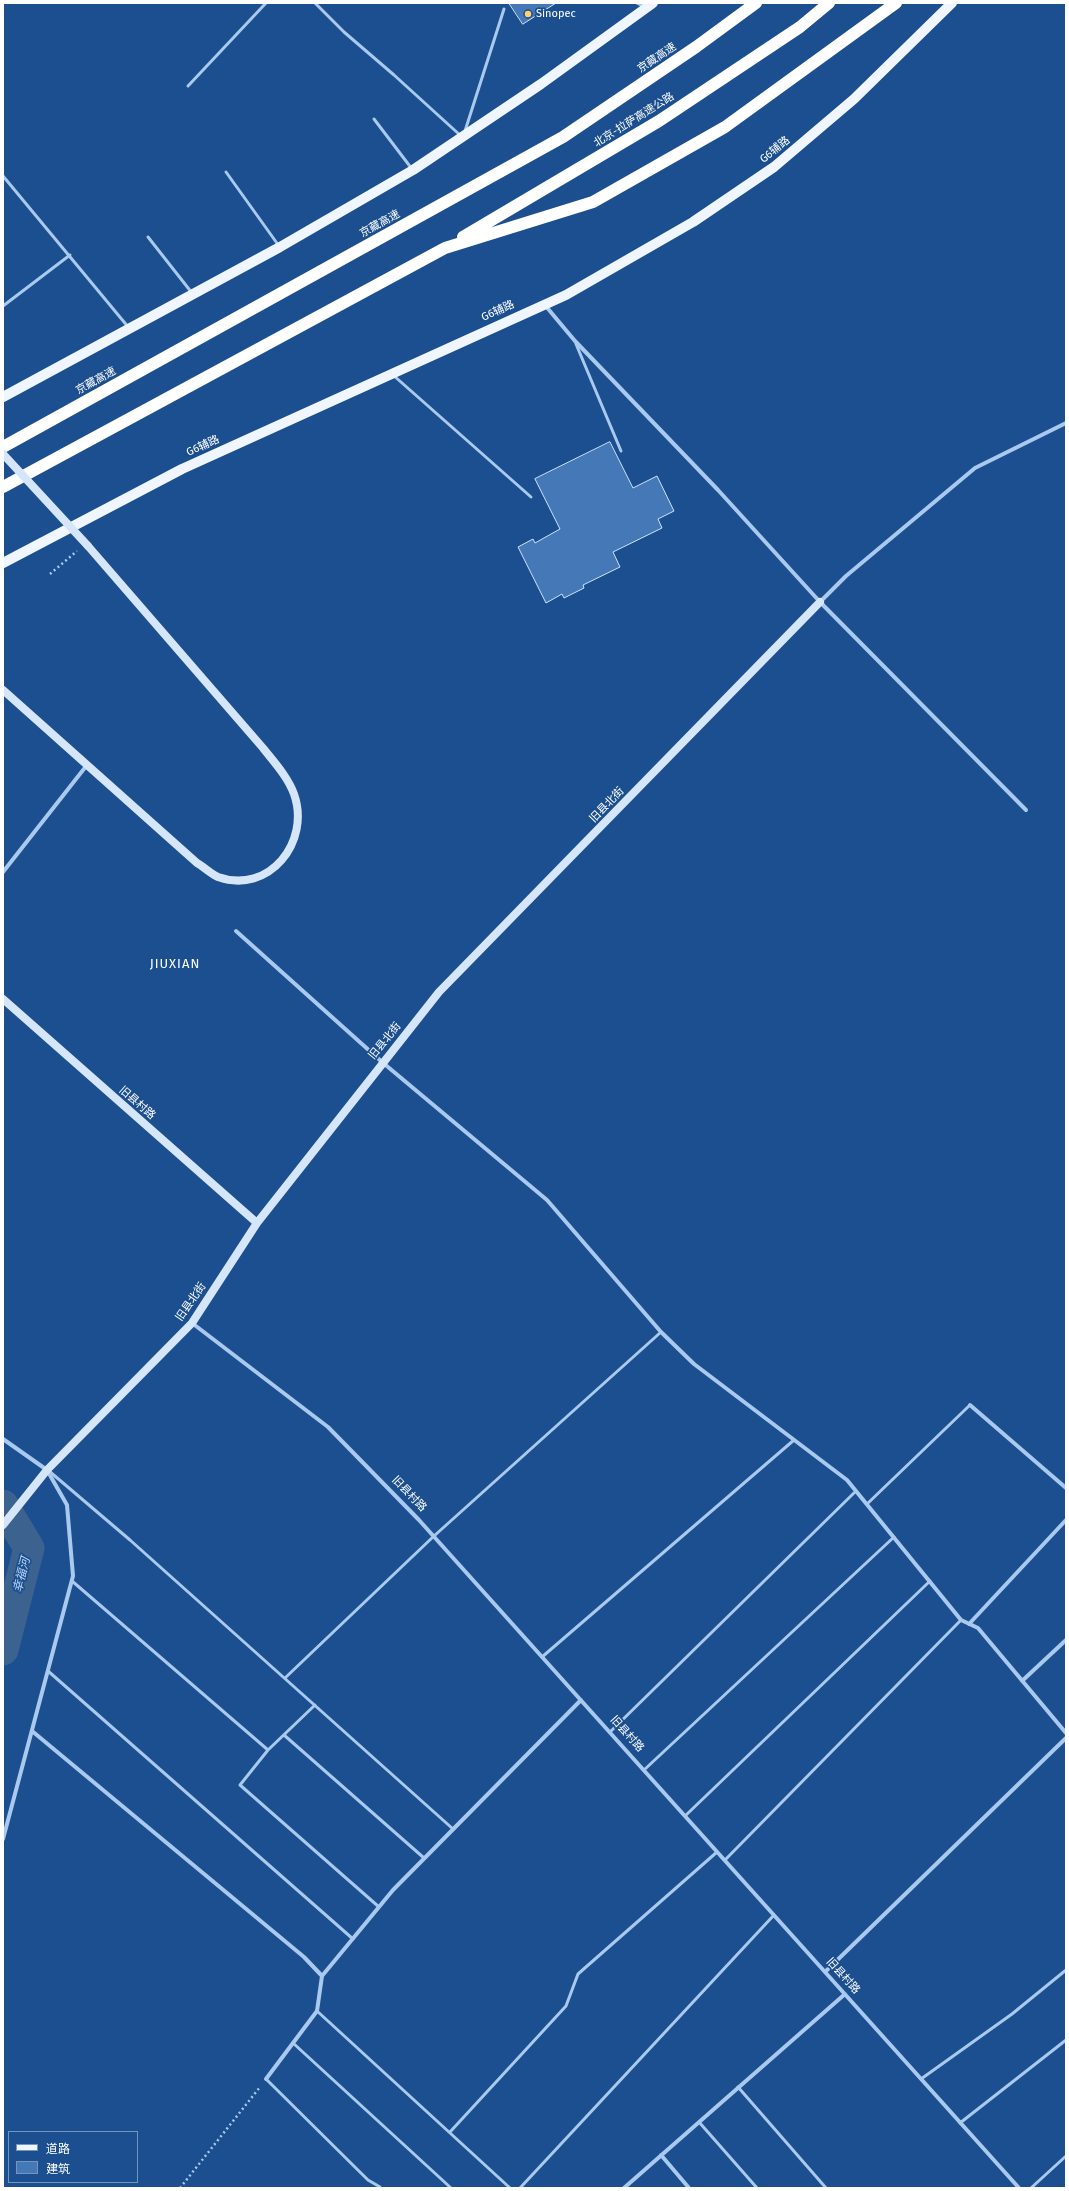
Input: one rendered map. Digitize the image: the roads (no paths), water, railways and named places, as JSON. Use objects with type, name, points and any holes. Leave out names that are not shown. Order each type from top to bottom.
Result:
[{"type":"highway","name":"京藏高速","points":[[3,447],[563,136],[696,47],[756,3]]},
{"type":"highway","name":"北京-拉萨高速公路","points":[[445,248],[659,122],[800,27],[829,3]]},
{"type":"highway","points":[[3,487],[445,248],[592,202],[725,127],[896,3]]},
{"type":"main road","name":"G6辅路","points":[[3,563],[182,469],[390,373],[566,295],[693,222],[774,167],[854,99],[952,3]]},
{"type":"main road","points":[[3,396],[194,295],[413,170],[463,138],[650,5]]},
{"type":"street","points":[[544,304],[575,341],[718,490],[820,602],[1026,810]]},
{"type":"street","points":[[820,602],[846,576],[975,468],[1066,423]]},
{"type":"street","points":[[3,454],[263,748],[281,772],[294,794],[298,816],[295,841],[281,862],[259,878],[238,880],[217,876],[197,863],[3,690]]},
{"type":"street","name":"旧县北街","points":[[3,1525],[47,1470],[192,1323],[257,1223],[382,1062],[439,992],[820,602]]},
{"type":"street","points":[[3,872],[87,765]]},
{"type":"street","points":[[236,931],[382,1062],[547,1200],[661,1332],[694,1364],[847,1480],[961,1620],[978,1628],[1066,1733]]},
{"type":"street","name":"旧县村路","points":[[3,999],[257,1223]]},
{"type":"street","name":"旧县村路","points":[[192,1323],[328,1427],[434,1536],[1019,2188]]},
{"type":"street","points":[[970,1405],[1066,1488]]},
{"type":"street","points":[[3,1440],[47,1470],[67,1504],[74,1576],[3,1839]]},
{"type":"street","points":[[969,1624],[1066,1520]]},
{"type":"street","points":[[1022,1681],[1066,1640]]},
{"type":"street","points":[[266,2079],[317,2011],[322,1976],[379,1907],[424,1858],[581,1700]]},
{"type":"street","points":[[32,1731],[304,1958],[322,1976]]},
{"type":"street","points":[[825,1972],[1066,1738]]},
{"type":"street","points":[[624,2188],[845,1994]]},
{"type":"street","points":[[661,2155],[689,2188]]},
{"type":"lane","points":[[188,86],[266,3]]},
{"type":"lane","points":[[315,3],[344,32],[463,138],[504,9]]},
{"type":"lane","points":[[637,3],[650,5]]},
{"type":"lane","points":[[374,119],[413,170]]},
{"type":"lane","points":[[226,172],[280,247]]},
{"type":"lane","points":[[3,176],[130,329]]},
{"type":"lane","points":[[148,237],[194,295]]},
{"type":"lane","points":[[3,306],[70,255]]},
{"type":"lane","points":[[575,341],[621,451]]},
{"type":"lane","points":[[390,373],[531,497]]},
{"type":"lane","points":[[285,1678],[434,1536],[661,1332]]},
{"type":"lane","points":[[867,1504],[970,1405]]},
{"type":"lane","points":[[542,1657],[794,1440]]},
{"type":"lane","points":[[47,1470],[130,1540],[453,1829]]},
{"type":"lane","points":[[610,1732],[856,1491]]},
{"type":"lane","points":[[644,1770],[894,1537]]},
{"type":"lane","points":[[72,1581],[268,1750]]},
{"type":"lane","points":[[685,1816],[930,1581]]},
{"type":"lane","points":[[725,1860],[961,1620]]},
{"type":"lane","points":[[48,1671],[353,1939]]},
{"type":"lane","points":[[315,1705],[268,1750],[240,1785],[379,1907]]},
{"type":"lane","points":[[284,1734],[424,1858]]},
{"type":"lane","points":[[450,2132],[566,2006],[578,1974],[717,1852]]},
{"type":"lane","points":[[520,2188],[774,1915]]},
{"type":"lane","points":[[921,2079],[1012,2014],[1066,1970]]},
{"type":"lane","points":[[317,2011],[510,2188]]},
{"type":"lane","points":[[960,2122],[1066,2040]]},
{"type":"lane","points":[[293,2043],[451,2188]]},
{"type":"lane","points":[[266,2079],[368,2180],[380,2187]]},
{"type":"lane","points":[[738,2088],[826,2188]]},
{"type":"lane","points":[[699,2122],[757,2188]]},
{"type":"lane","points":[[1031,2188],[1066,2156]]},
{"type":"waterway","name":"幸福河","points":[[3,1505],[29,1548],[3,1650]]},
{"type":"place","name":"Sinopec","points":[[528,14]]},
{"type":"district","name":"JIUXIAN","points":[[175,964]]}]
